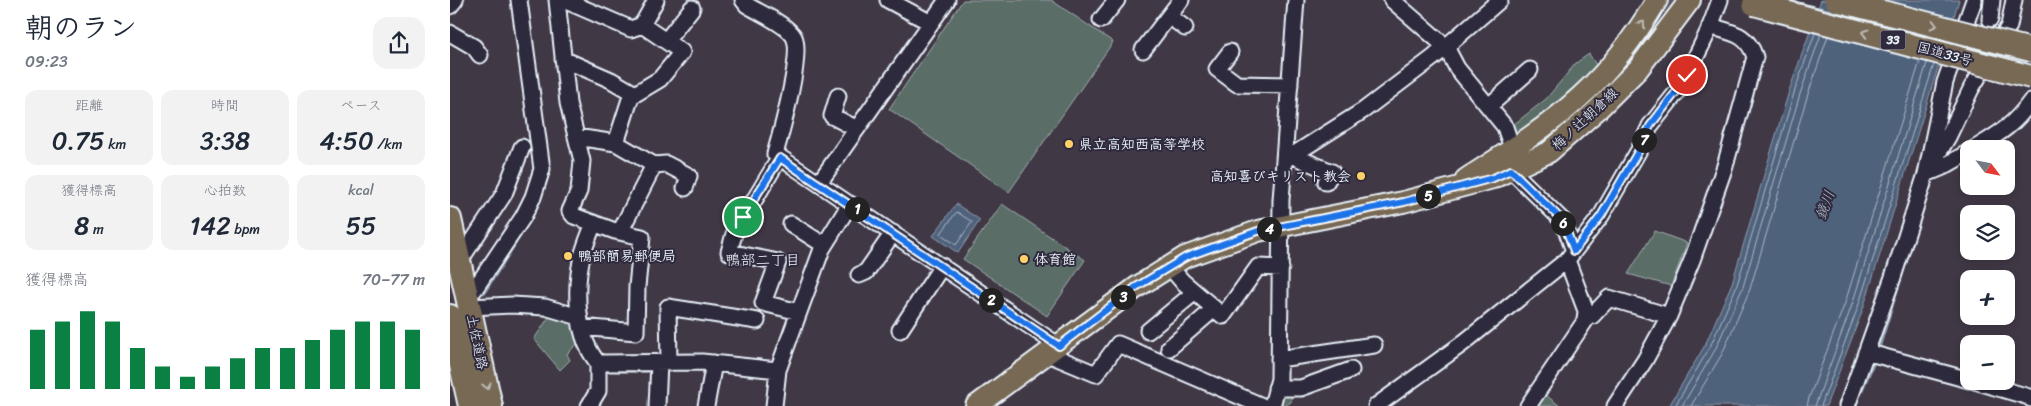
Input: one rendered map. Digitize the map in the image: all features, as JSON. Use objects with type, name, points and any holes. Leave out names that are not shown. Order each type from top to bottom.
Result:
[{"type":"highway","name":"国道33号","points":[[1836,0],[2031,50]]},
{"type":"highway","name":"国道33号","points":[[1748,2],[2031,77]]},
{"type":"highway","name":"土佐道路","points":[[450,219],[465,304],[470,406]]},
{"type":"highway","name":"土佐道路","points":[[465,304],[491,406]]},
{"type":"main road","name":"梅ノ辻朝倉線","points":[[976,406],[1136,287],[1186,257],[1258,231],[1404,202],[1447,191],[1489,172],[1511,170],[1549,152],[1597,110],[1638,69],[1690,0]]},
{"type":"main road","name":"梅ノ辻朝倉線","points":[[1489,172],[1512,148],[1581,96],[1620,56],[1662,7]]},
{"type":"main road","points":[[1489,172],[1545,140],[1613,83],[1631,62],[1662,7]]},
{"type":"street","points":[[450,6],[455,0]]},
{"type":"street","points":[[465,304],[523,217],[533,197],[542,169],[519,0]]},
{"type":"street","points":[[465,304],[545,307],[580,322],[636,332],[637,287],[642,237],[620,232],[574,216],[570,211],[578,191],[582,161],[568,102],[557,0]]},
{"type":"street","points":[[564,0],[631,29],[642,25],[656,0]]},
{"type":"street","points":[[742,0],[746,5],[790,31],[796,43],[792,89],[775,154],[780,158],[942,266],[1053,350],[1096,374],[1118,344],[1262,406]]},
{"type":"street","points":[[888,0],[931,23]]},
{"type":"street","points":[[819,183],[947,0]]},
{"type":"street","points":[[1101,20],[1117,0]]},
{"type":"street","points":[[1143,50],[1181,0]]},
{"type":"street","points":[[1272,406],[1279,359],[1280,227],[1289,158],[1290,85],[1296,0]]},
{"type":"street","points":[[1392,0],[1446,47],[1457,68],[1505,127],[1512,148]]},
{"type":"street","points":[[1289,158],[1364,110],[1446,47],[1500,0]]},
{"type":"street","points":[[1376,406],[1462,344],[1570,256],[1601,216],[1639,150],[1650,126],[1687,75],[1720,0]]},
{"type":"street","points":[[1847,406],[1926,174],[1945,82],[1974,0]]},
{"type":"street","points":[[1990,19],[1992,0]]},
{"type":"street","points":[[1926,174],[1948,137],[1971,89],[2009,26],[2014,0]]},
{"type":"street","points":[[666,41],[692,8]]},
{"type":"street","points":[[1169,16],[1185,28]]},
{"type":"street","points":[[563,59],[611,80],[632,93],[640,93],[660,79],[682,52],[642,25]]},
{"type":"street","points":[[1615,406],[1645,360],[1669,316],[1692,260],[1725,166],[1755,57],[1752,45],[1745,38],[1710,26]]},
{"type":"street","points":[[450,33],[474,47],[480,55]]},
{"type":"street","points":[[1230,52],[1217,69],[1237,84],[1290,85]]},
{"type":"street","points":[[1489,106],[1530,70]]},
{"type":"street","points":[[616,143],[632,93]]},
{"type":"street","points":[[838,96],[832,116],[857,129]]},
{"type":"street","points":[[1989,140],[2006,130],[2020,116],[2031,100]]},
{"type":"street","points":[[576,137],[616,143],[654,165],[666,164],[689,176],[685,188]]},
{"type":"street","points":[[459,262],[504,194],[522,148]]},
{"type":"street","points":[[1926,174],[1960,157]]},
{"type":"street","points":[[780,158],[734,234],[728,252],[778,262],[763,303],[799,312]]},
{"type":"street","points":[[1289,158],[1332,172],[1326,182]]},
{"type":"street","points":[[620,232],[654,165]]},
{"type":"street","points":[[1511,170],[1563,221],[1570,256],[1586,311],[1585,321],[1528,406]]},
{"type":"street","points":[[774,406],[778,370],[824,245],[850,204]]},
{"type":"street","points":[[594,223],[583,253],[580,282],[580,322],[586,345],[592,357],[600,365]]},
{"type":"street","points":[[791,224],[824,245]]},
{"type":"street","points":[[859,275],[866,272],[893,233]]},
{"type":"street","points":[[900,330],[942,266]]},
{"type":"street","points":[[1170,266],[1195,292],[1223,316],[1258,267],[1281,268]]},
{"type":"street","points":[[1148,332],[1195,292]]},
{"type":"street","points":[[1586,315],[1592,316],[1609,298],[1669,316]]},
{"type":"street","points":[[657,406],[664,363],[668,307],[757,321]]},
{"type":"street","points":[[1169,348],[1214,309]]},
{"type":"street","points":[[1279,359],[1374,345]]},
{"type":"street","points":[[1866,352],[1960,378]]},
{"type":"street","points":[[589,406],[598,391],[598,367],[603,363],[614,361],[714,364],[778,370]]},
{"type":"street","points":[[706,406],[714,364]]},
{"type":"street","points":[[1276,388],[1301,388],[1351,370]]},
{"type":"street","points":[[2005,390],[2031,399]]},
{"type":"green space","points":[[963,0],[1051,0],[1113,42],[1009,192],[889,109]]},
{"type":"green space","points":[[1666,0],[1681,0],[1673,18],[1660,9]]},
{"type":"green space","points":[[1589,54],[1598,68],[1579,87],[1512,142],[1508,129],[1546,99],[1576,63]]},
{"type":"green space","name":"体育館","points":[[1002,204],[1085,260],[1047,316],[963,259]]},
{"type":"green space","points":[[1655,231],[1687,243],[1671,286],[1628,274]]},
{"type":"green space","points":[[551,314],[575,322],[579,342],[567,354],[570,360],[560,370],[534,339]]},
{"type":"green space","points":[[1292,393],[1291,402],[1285,406],[1279,406],[1280,394]]},
{"type":"green space","points":[[1543,393],[1560,406],[1533,406]]},
{"type":"water","name":"鏡川","points":[[1821,0],[1959,0],[1863,309],[1826,406],[1669,406],[1705,345],[1732,283],[1789,91]]},
{"type":"water","points":[[956,204],[980,220],[958,253],[933,236]]},
{"type":"waterway","points":[[484,293],[532,217],[535,209]]},
{"type":"waterway","points":[[1878,351],[1915,233]]},
{"type":"waterway","points":[[1855,406],[1875,360]]},
{"type":"tunnel","points":[[1666,13],[1674,0]]},
{"type":"tram line","points":[[1791,0],[2031,62]]},
{"type":"place","name":"県立高知西高等学校","points":[[1069,144]]},
{"type":"place","name":"高知喜びキリスト教会","points":[[1361,176]]},
{"type":"place","name":"鴨部簡易郵便局","points":[[568,256]]},
{"type":"place","name":"体育館","points":[[1024,259]]},
{"type":"district","name":"鴨部二丁目","points":[[763,260]]},
{"type":"route","points":[[743,217],[780,158],[1059,346],[1136,287],[1186,257],[1258,231],[1404,202],[1493,178],[1511,170],[1563,221],[1574,251],[1601,216],[1639,150],[1650,126],[1687,75]]}]
